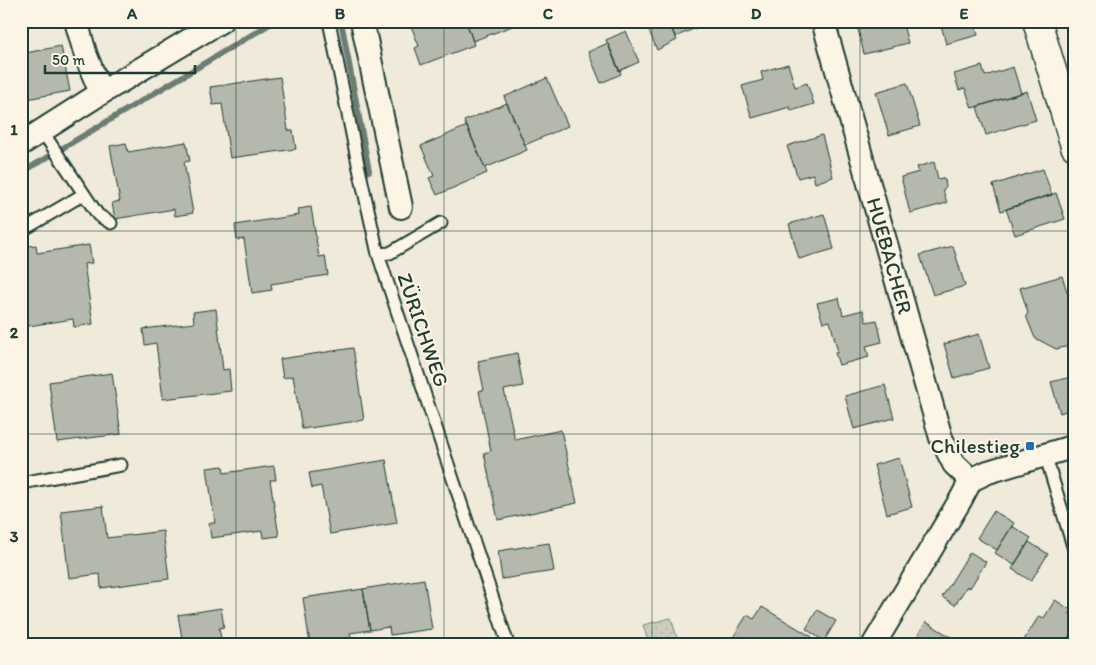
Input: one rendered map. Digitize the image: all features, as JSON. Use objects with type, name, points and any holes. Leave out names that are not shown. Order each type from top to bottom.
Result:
[{"type":"street","points":[[76,21],[86,56],[101,93]]},
{"type":"street","points":[[21,144],[47,138],[101,93],[221,21]]},
{"type":"street","points":[[362,21],[401,207]]},
{"type":"street","name":"HUEBACHER","points":[[823,21],[941,438],[954,464],[971,480]]},
{"type":"street","points":[[1037,21],[1075,146]]},
{"type":"street","points":[[874,644],[962,499],[971,480],[996,469],[1075,446]]},
{"type":"lane","name":"ZÜRICHWEG","points":[[329,21],[378,254],[508,644]]},
{"type":"lane","points":[[47,138],[98,215],[111,222]]},
{"type":"lane","points":[[21,231],[84,194]]},
{"type":"lane","points":[[378,254],[390,253],[441,223]]},
{"type":"lane","points":[[1045,454],[1075,553]]},
{"type":"lane","points":[[21,483],[121,465]]},
{"type":"shaded area","points":[[671,618],[679,644],[649,644],[643,625]]},
{"type":"building","points":[[409,21],[466,21],[474,45],[421,65],[415,48],[419,46]]},
{"type":"building","points":[[466,21],[513,21],[515,25],[473,41]]},
{"type":"building","points":[[645,21],[668,21],[677,40],[657,50]]},
{"type":"building","points":[[668,21],[693,21],[696,28],[675,37]]},
{"type":"building","points":[[873,21],[902,21],[908,43],[864,54],[857,25]]},
{"type":"building","points":[[940,21],[983,21],[984,23],[975,25],[978,35],[946,44]]},
{"type":"building","points":[[626,31],[639,62],[619,71],[606,40]]},
{"type":"building","points":[[608,43],[621,74],[601,83],[588,52]]},
{"type":"building","points":[[61,46],[70,91],[21,100],[21,54]]},
{"type":"building","points":[[788,64],[795,87],[807,83],[814,104],[791,111],[790,107],[752,118],[742,86],[763,80],[761,72]]},
{"type":"building","points":[[982,66],[985,76],[1013,67],[1021,93],[972,108],[965,88],[959,90],[954,74]]},
{"type":"building","points":[[280,77],[288,130],[293,131],[296,149],[230,158],[222,104],[213,105],[210,87]]},
{"type":"building","points":[[547,78],[568,126],[525,145],[504,97]]},
{"type":"building","points":[[907,83],[920,126],[889,135],[876,92]]},
{"type":"building","points":[[1027,91],[1036,120],[986,135],[977,107]]},
{"type":"building","points":[[507,103],[527,150],[485,168],[464,121]]},
{"type":"building","points":[[467,126],[487,173],[437,195],[429,178],[434,176],[421,146]]},
{"type":"building","points":[[822,135],[833,177],[815,183],[813,174],[798,178],[787,146]]},
{"type":"building","points":[[186,142],[190,161],[184,162],[193,213],[175,216],[174,209],[115,219],[112,203],[120,201],[110,146],[126,143],[128,152]]},
{"type":"building","points":[[934,162],[938,179],[942,178],[945,180],[946,186],[943,190],[947,203],[910,213],[901,177],[919,172],[917,167]]},
{"type":"building","points":[[1043,169],[1052,195],[1001,211],[993,185]]},
{"type":"building","points":[[1056,193],[1065,219],[1015,235],[1006,209]]},
{"type":"building","points":[[311,207],[319,257],[325,256],[328,275],[271,284],[272,290],[252,293],[244,239],[237,240],[235,225],[299,215],[298,209]]},
{"type":"building","points":[[824,214],[834,249],[799,259],[789,224]]},
{"type":"building","points":[[36,245],[37,253],[89,245],[92,263],[84,264],[93,324],[74,327],[73,319],[22,327],[21,307],[25,306],[21,282],[21,247]]},
{"type":"building","points":[[953,246],[965,286],[933,295],[920,255]]},
{"type":"building","points":[[1062,276],[1075,316],[1075,348],[1070,350],[1069,346],[1056,349],[1035,338],[1026,316],[1028,313],[1020,288]]},
{"type":"building","points":[[839,298],[843,315],[863,310],[866,322],[877,320],[882,342],[866,346],[869,357],[839,365],[835,353],[838,352],[830,321],[823,323],[817,303]]},
{"type":"building","points":[[216,309],[223,370],[229,369],[231,391],[163,399],[156,343],[145,345],[143,329],[194,323],[193,312]]},
{"type":"building","points":[[979,334],[989,368],[954,378],[944,344]]},
{"type":"building","points":[[353,348],[364,420],[302,429],[293,376],[283,378],[280,359]]},
{"type":"building","points":[[517,353],[523,386],[504,390],[515,440],[561,430],[577,503],[498,520],[484,453],[491,451],[479,391],[484,390],[478,361]]},
{"type":"building","points":[[112,373],[121,434],[57,442],[49,382]]},
{"type":"building","points":[[1075,376],[1075,408],[1060,413],[1051,382]]},
{"type":"building","points":[[885,385],[894,418],[854,429],[845,396]]},
{"type":"building","points":[[899,458],[912,507],[887,514],[874,465]]},
{"type":"building","points":[[386,460],[397,523],[330,534],[321,486],[312,488],[309,473]]},
{"type":"building","points":[[223,466],[224,473],[274,466],[276,480],[270,480],[279,536],[263,538],[262,531],[211,538],[209,523],[215,523],[207,468]]},
{"type":"building","points":[[103,506],[107,538],[163,531],[169,579],[101,588],[100,574],[69,578],[61,511]]},
{"type":"building","points":[[994,511],[1014,523],[997,550],[977,538]]},
{"type":"building","points":[[1012,526],[1031,538],[1014,565],[995,553]]},
{"type":"building","points":[[1029,542],[1048,554],[1031,581],[1012,569]]},
{"type":"building","points":[[549,543],[554,571],[502,579],[498,551]]},
{"type":"building","points":[[970,552],[986,562],[970,588],[967,586],[955,605],[942,597]]},
{"type":"building","points":[[424,579],[432,629],[390,635],[389,627],[370,630],[363,589]]},
{"type":"building","points":[[363,589],[370,630],[350,633],[352,642],[310,644],[303,598]]},
{"type":"building","points":[[1055,600],[1071,610],[1069,613],[1075,617],[1075,626],[1064,644],[1030,644],[1024,640],[1039,616],[1044,618]]},
{"type":"building","points":[[762,607],[812,637],[808,644],[729,644],[747,615],[754,619]]},
{"type":"building","points":[[221,608],[224,627],[219,628],[222,644],[183,644],[178,615]]},
{"type":"building","points":[[817,610],[836,621],[824,641],[806,629]]},
{"type":"building","points":[[926,622],[961,643],[912,644]]},
{"type":"waterway","points":[[21,173],[275,21]]},
{"type":"waterway","points":[[341,21],[369,171]]},
{"type":"place","name":"Chilestieg","points":[[1030,446]]}]
